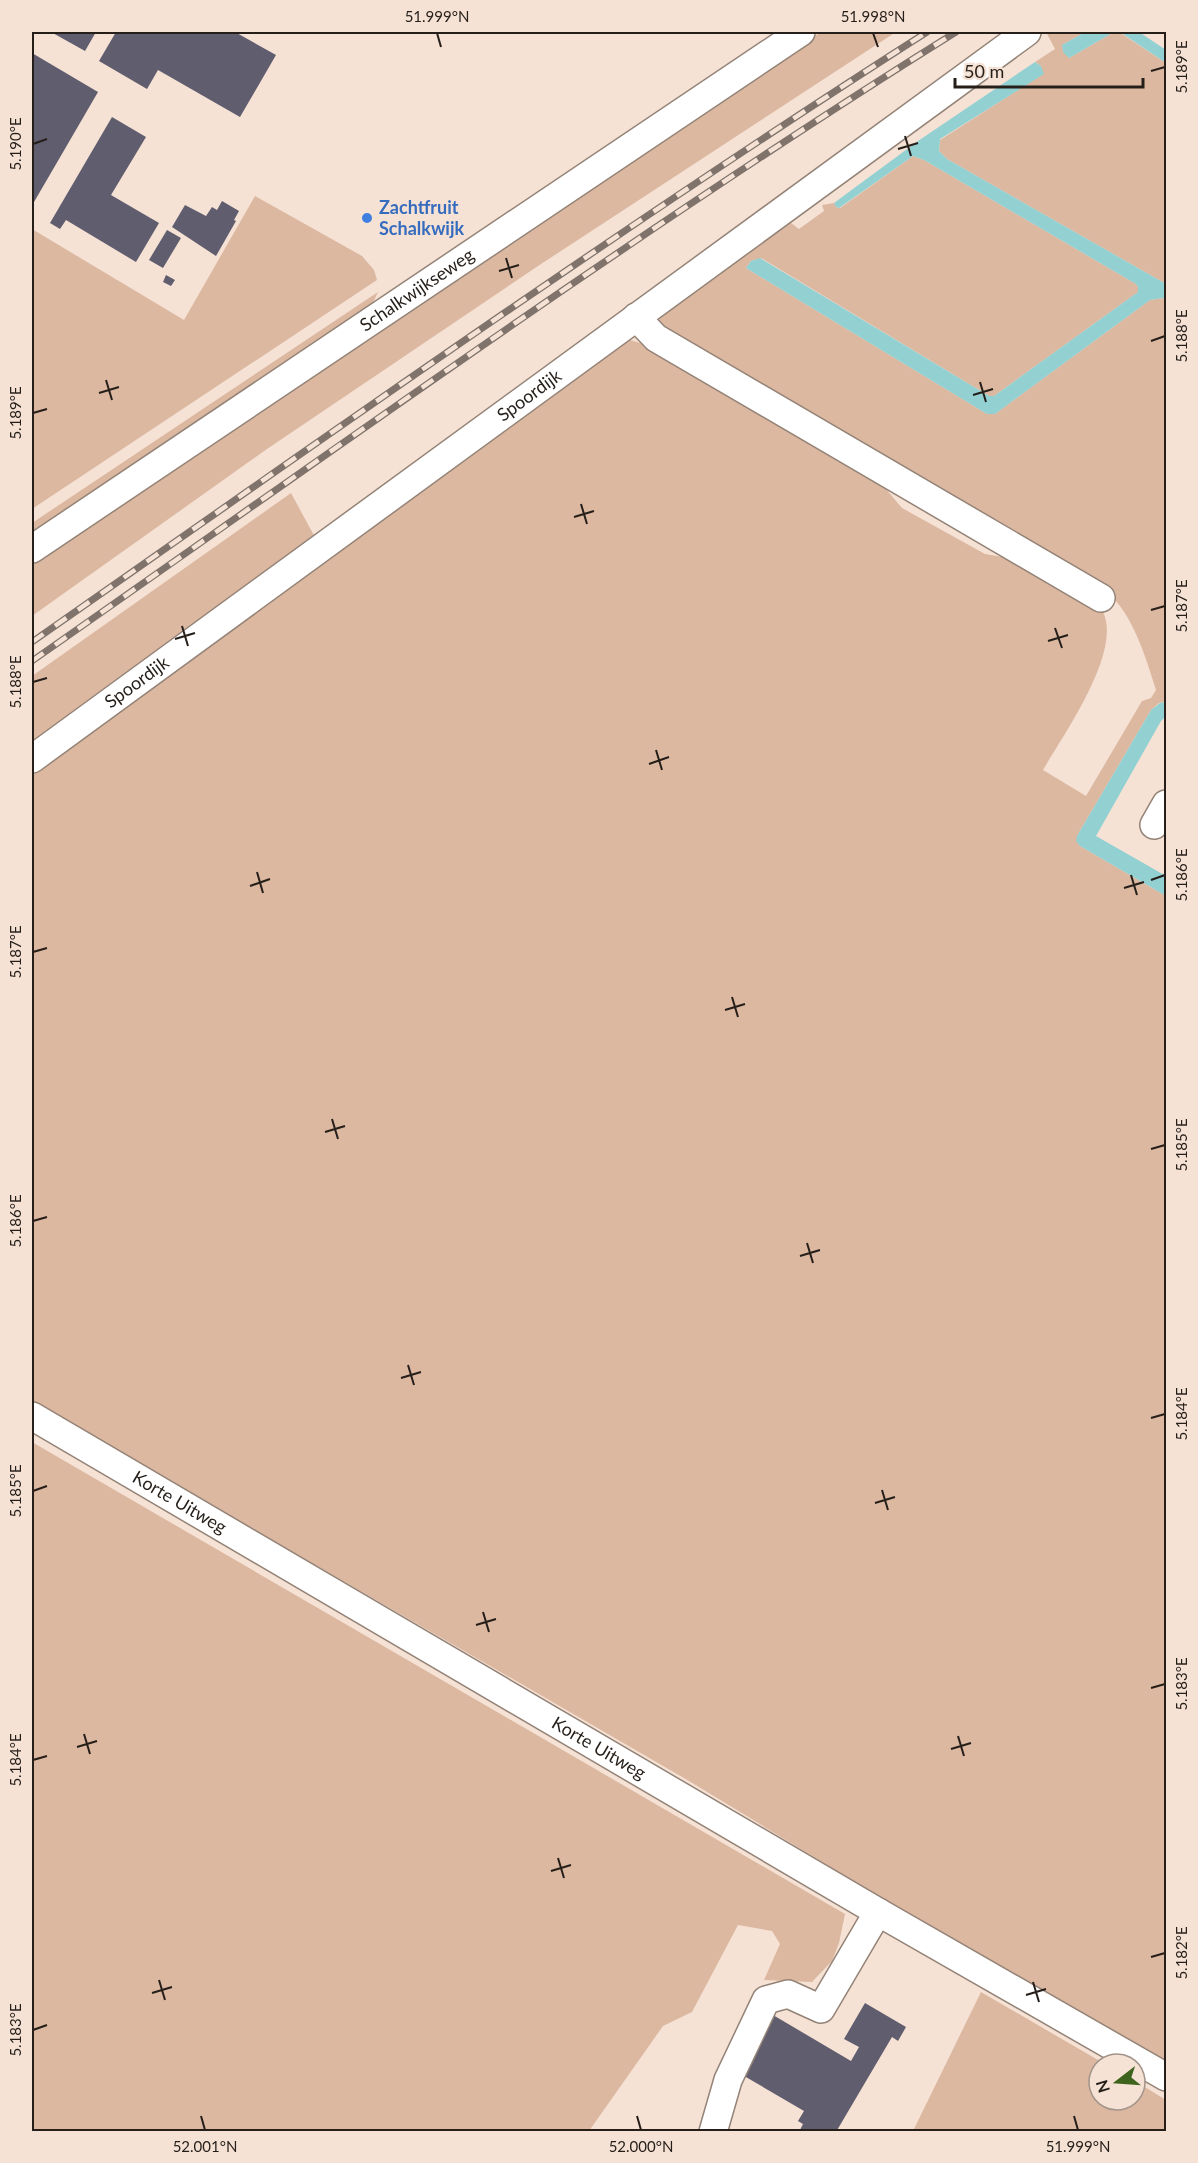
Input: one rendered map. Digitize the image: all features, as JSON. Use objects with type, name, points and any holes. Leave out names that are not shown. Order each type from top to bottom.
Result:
[{"type":"street","name":"Schalkwijkseweg","points":[[32,549],[801,32]]},
{"type":"street","name":"Spoordijk","points":[[32,759],[1027,32]]},
{"type":"street","points":[[636,317],[656,338],[1101,598]]},
{"type":"street","name":"Korte Uitweg","points":[[32,1416],[878,1912],[1167,2077]]},
{"type":"street","points":[[713,2132],[729,2080],[766,2000],[788,1994],[821,2009],[878,1912]]},
{"type":"shaded area","points":[[821,32],[896,32],[538,266],[267,449],[32,616],[32,564]]},
{"type":"shaded area","points":[[1046,32],[1085,32],[1062,45],[1069,58],[1114,32],[1119,32],[1166,63],[1166,284],[947,159],[939,151],[940,140],[1043,74],[1041,66],[1035,62],[1055,49]]},
{"type":"shaded area","points":[[913,156],[924,160],[1136,284],[1138,292],[994,396],[989,396],[761,258],[751,261],[746,268],[987,414],[995,414],[1150,300],[1166,299],[1166,702],[1159,703],[1151,710],[1077,836],[1080,846],[1166,896],[1166,2071],[1147,2059],[1147,2052],[1135,2052],[689,1781],[32,1401],[32,767],[627,339],[656,348],[874,475],[902,508],[985,554],[1014,559],[1100,607],[1106,623],[1106,644],[1100,666],[1090,690],[1043,770],[1086,796],[1142,701],[1151,698],[1156,690],[1138,637],[1116,601],[1107,592],[662,329],[657,310],[765,232],[775,234],[791,223],[799,229],[824,211],[822,205],[834,203],[840,208]]},
{"type":"shaded area","points":[[255,196],[362,256],[374,270],[377,280],[32,509],[32,229],[184,320]]},
{"type":"shaded area","points":[[378,292],[372,305],[32,532],[32,523]]},
{"type":"shaded area","points":[[291,493],[317,541],[32,751],[32,676]]},
{"type":"shaded area","points":[[32,1442],[845,1914],[839,1943],[832,1961],[812,1982],[764,1980],[780,1944],[772,1931],[738,1925],[692,2012],[663,2026],[589,2131],[32,2131]]},
{"type":"shaded area","points":[[981,1992],[1087,2054],[1087,2112],[1147,2112],[1147,2088],[1166,2100],[1166,2131],[913,2131]]},
{"type":"water","points":[[1085,32],[1114,32],[1069,58],[1063,52],[1062,45]]},
{"type":"water","points":[[1120,32],[1139,32],[1166,50],[1166,63]]},
{"type":"water","points":[[1035,62],[1041,66],[1044,74],[940,139],[939,151],[947,159],[1166,284],[1166,299],[1150,300],[995,414],[987,414],[746,268],[751,261],[760,258],[989,396],[994,396],[1138,292],[1136,284],[924,160],[913,156],[839,208],[834,203],[918,141]]},
{"type":"water","points":[[1166,702],[1166,716],[1096,836],[1166,876],[1166,896],[1080,846],[1076,841],[1151,710],[1160,703]]},
{"type":"building","points":[[51,32],[96,32],[85,51]]},
{"type":"building","points":[[116,32],[235,32],[276,55],[240,117],[158,70],[147,89],[99,61]]},
{"type":"building","points":[[32,53],[98,92],[34,202],[32,200]]},
{"type":"building","points":[[112,117],[146,137],[111,195],[159,223],[136,262],[66,220],[60,229],[50,223]]},
{"type":"building","points":[[222,201],[239,211],[234,220],[236,221],[216,256],[172,227],[185,205],[206,216],[212,207],[217,210]]},
{"type":"building","points":[[167,230],[181,238],[163,268],[149,260]]},
{"type":"building","points":[[166,275],[175,280],[171,286],[163,282]]},
{"type":"building","points":[[865,2003],[906,2027],[898,2041],[892,2037],[836,2132],[799,2132],[803,2124],[798,2121],[804,2111],[739,2073],[773,2015],[851,2061],[859,2047],[844,2039]]},
{"type":"railway","points":[[32,642],[588,256],[813,105],[927,32]]},
{"type":"railway","points":[[32,661],[605,261],[721,183],[956,32]]},
{"type":"place","name":"Zachtfruit Schalkwijk","points":[[367,218]]}]
